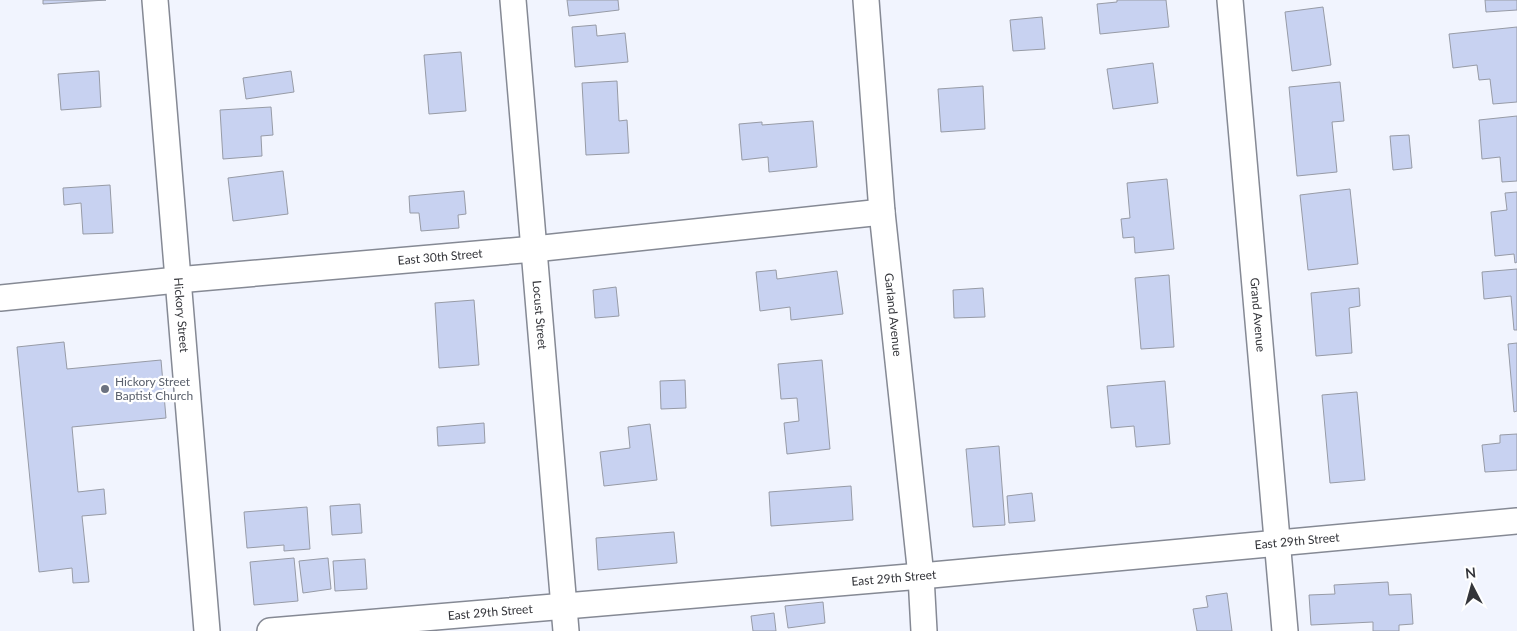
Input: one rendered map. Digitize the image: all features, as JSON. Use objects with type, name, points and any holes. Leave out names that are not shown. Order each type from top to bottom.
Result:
[{"type":"street","name":"Hickory Street","points":[[155,0],[177,280],[208,631]]},
{"type":"street","name":"Locust Street","points":[[513,0],[566,631]]},
{"type":"street","name":"Garland Avenue","points":[[866,0],[882,212],[921,576],[924,631]]},
{"type":"street","name":"Grand Avenue","points":[[1230,0],[1285,631]]},
{"type":"street","name":"East 30th Street","points":[[0,298],[177,280],[534,250],[882,212]]},
{"type":"street","name":"East 29th Street","points":[[270,631],[921,576],[1517,521]]},
{"type":"building","points":[[43,0],[106,0],[43,4]]},
{"type":"building","points":[[567,0],[618,0],[619,10],[569,16]]},
{"type":"building","points":[[1117,0],[1166,0],[1169,27],[1100,34],[1097,4],[1117,2]]},
{"type":"building","points":[[1485,0],[1517,0],[1517,10],[1486,12]]},
{"type":"building","points":[[1323,7],[1331,65],[1292,71],[1285,12]]},
{"type":"building","points":[[1042,17],[1045,49],[1013,51],[1010,20]]},
{"type":"building","points":[[596,25],[597,36],[625,33],[628,62],[575,67],[572,27]]},
{"type":"building","points":[[1517,27],[1517,102],[1493,104],[1490,79],[1479,80],[1477,65],[1453,68],[1449,34]]},
{"type":"building","points":[[461,52],[466,111],[429,114],[424,55]]},
{"type":"building","points":[[1153,63],[1158,103],[1113,109],[1107,69]]},
{"type":"building","points":[[99,71],[101,107],[61,110],[58,74]]},
{"type":"building","points":[[291,71],[294,92],[246,99],[243,78]]},
{"type":"building","points":[[617,81],[619,121],[627,120],[629,153],[586,155],[582,83]]},
{"type":"building","points":[[1340,82],[1344,121],[1332,122],[1337,172],[1297,176],[1289,87]]},
{"type":"building","points":[[983,86],[985,129],[941,132],[938,89]]},
{"type":"building","points":[[271,107],[273,135],[261,136],[262,156],[223,159],[220,110]]},
{"type":"building","points":[[1517,116],[1517,181],[1502,182],[1500,157],[1482,159],[1479,120]]},
{"type":"building","points":[[813,121],[817,167],[769,172],[768,157],[742,160],[739,124],[762,122],[762,125]]},
{"type":"building","points":[[1409,135],[1412,168],[1393,170],[1390,136]]},
{"type":"building","points":[[283,171],[288,214],[233,221],[228,178]]},
{"type":"building","points":[[1167,179],[1174,249],[1135,253],[1134,237],[1123,238],[1121,219],[1130,218],[1127,183]]},
{"type":"building","points":[[110,185],[113,233],[83,234],[81,203],[64,205],[63,188]]},
{"type":"building","points":[[1350,189],[1358,264],[1308,270],[1300,195]]},
{"type":"building","points":[[464,191],[466,214],[458,215],[459,228],[421,231],[419,213],[410,213],[409,196]]},
{"type":"building","points":[[1517,192],[1517,262],[1515,263],[1514,254],[1495,256],[1491,212],[1507,210],[1505,193]]},
{"type":"building","points":[[1517,269],[1517,330],[1514,330],[1511,296],[1484,299],[1482,272]]},
{"type":"building","points":[[776,270],[777,279],[837,271],[843,314],[791,320],[790,307],[760,311],[756,272]]},
{"type":"building","points":[[1169,275],[1174,347],[1141,349],[1135,278]]},
{"type":"building","points":[[616,287],[619,316],[595,318],[593,290]]},
{"type":"building","points":[[983,288],[985,317],[954,318],[953,290]]},
{"type":"building","points":[[1359,288],[1360,306],[1349,308],[1352,353],[1316,356],[1311,293]]},
{"type":"building","points":[[474,300],[479,365],[439,368],[435,303]]},
{"type":"building","points":[[64,342],[67,369],[161,360],[166,418],[72,427],[78,492],[104,489],[106,514],[82,516],[89,582],[73,583],[72,568],[39,572],[17,347]]},
{"type":"building","points":[[1517,343],[1517,411],[1514,412],[1508,344]]},
{"type":"building","points":[[822,360],[830,449],[787,454],[784,423],[799,421],[797,398],[781,399],[778,364]]},
{"type":"building","points":[[685,380],[686,408],[661,409],[660,381]]},
{"type":"building","points":[[1165,381],[1170,444],[1136,447],[1134,426],[1111,428],[1107,386]]},
{"type":"building","points":[[1357,392],[1365,480],[1330,483],[1322,395]]},
{"type":"building","points":[[484,423],[485,443],[438,446],[437,427]]},
{"type":"building","points":[[650,424],[657,480],[604,486],[600,452],[630,448],[628,427]]},
{"type":"building","points":[[1517,434],[1517,470],[1485,472],[1482,445],[1500,443],[1500,435]]},
{"type":"building","points":[[999,446],[1005,525],[973,527],[966,449]]},
{"type":"building","points":[[851,486],[853,520],[771,526],[769,492]]},
{"type":"building","points":[[1032,493],[1035,521],[1009,523],[1007,496]]},
{"type":"building","points":[[360,504],[362,533],[332,535],[330,506]]},
{"type":"building","points":[[307,507],[310,549],[284,551],[284,545],[247,548],[244,512]]},
{"type":"building","points":[[674,532],[677,563],[598,570],[596,538]]},
{"type":"building","points":[[294,558],[298,601],[254,605],[250,562]]},
{"type":"building","points":[[328,558],[331,589],[303,593],[299,561]]},
{"type":"building","points":[[365,559],[367,589],[335,591],[333,561]]},
{"type":"building","points":[[1388,582],[1389,595],[1411,594],[1413,624],[1399,625],[1399,631],[1373,631],[1373,622],[1311,625],[1309,595],[1335,594],[1334,585]]},
{"type":"building","points":[[1227,593],[1232,631],[1197,631],[1193,609],[1208,607],[1206,596]]},
{"type":"building","points":[[823,602],[825,623],[788,628],[785,606]]},
{"type":"building","points":[[774,613],[776,631],[753,631],[751,616]]},
{"type":"place","name":"Hickory Street Baptist Church","points":[[105,389]]}]
